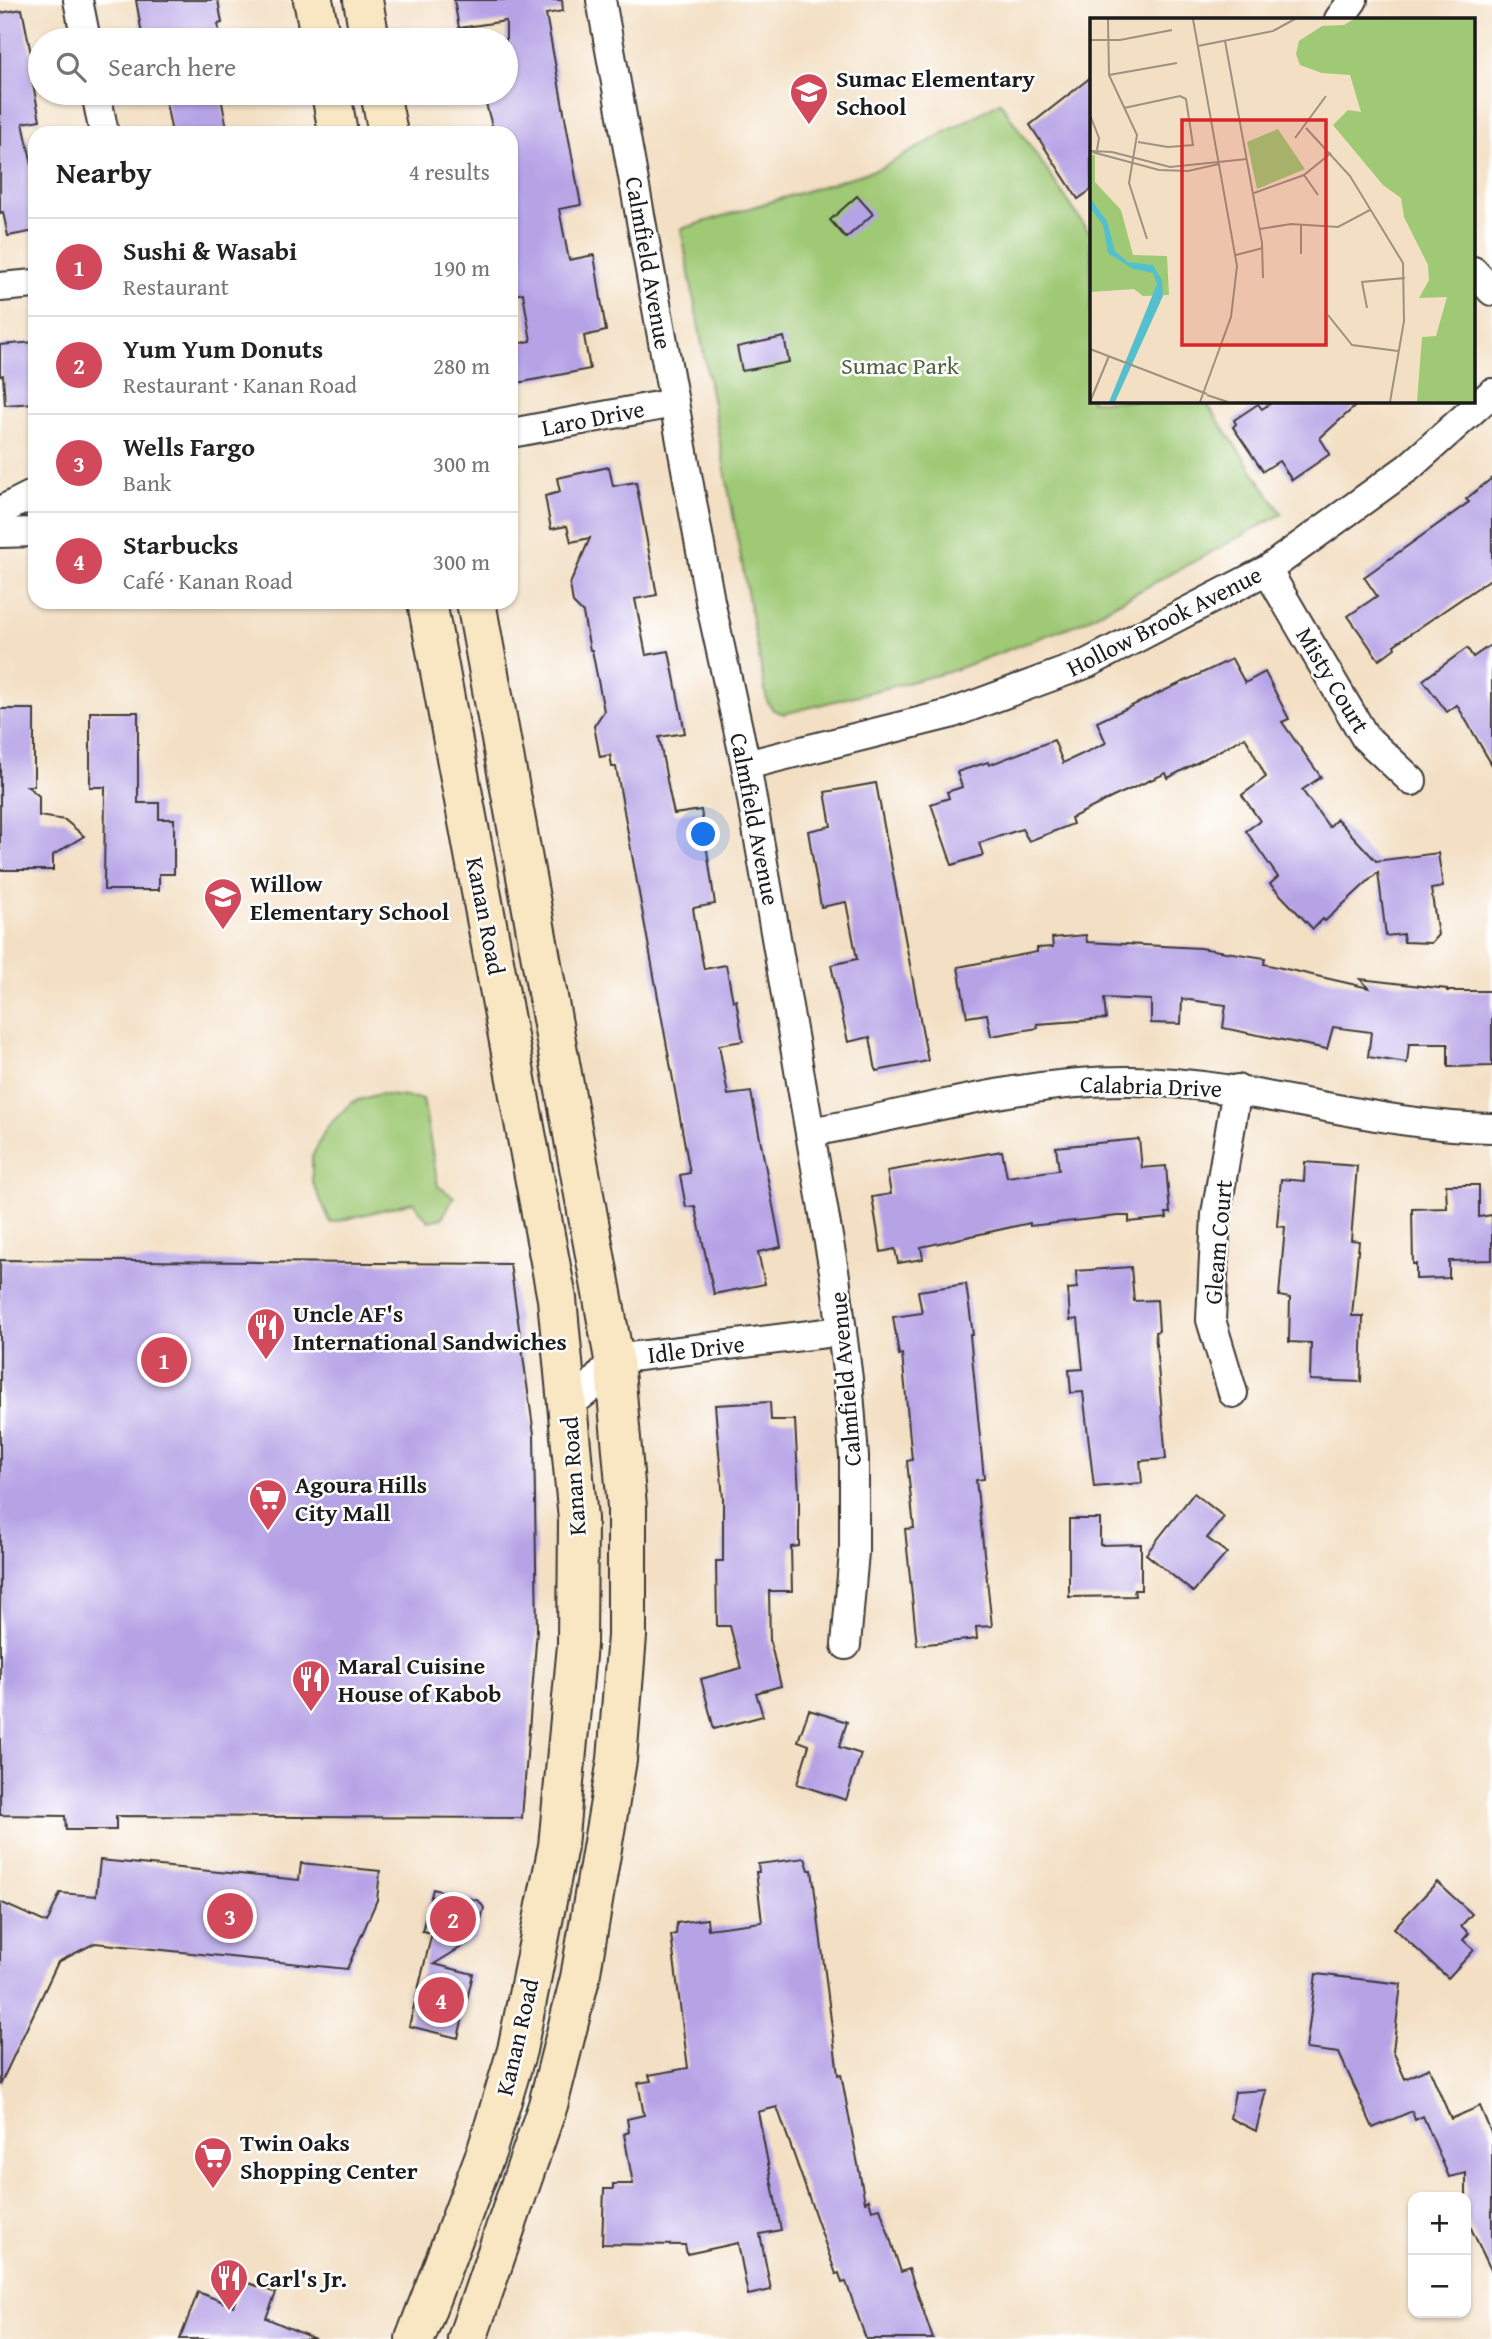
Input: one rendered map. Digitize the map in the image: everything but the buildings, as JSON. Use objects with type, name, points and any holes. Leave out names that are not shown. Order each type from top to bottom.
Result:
[{"type":"main road","points":[[313,0],[319,28]]},
{"type":"main road","points":[[363,0],[368,28]]},
{"type":"main road","points":[[333,105],[337,126]]},
{"type":"main road","points":[[382,105],[387,126]]},
{"type":"main road","name":"Kanan Road","points":[[415,2339],[487,2150],[517,2050],[558,1846],[577,1645],[578,1518],[557,1299],[428,609]]},
{"type":"main road","name":"Kanan Road","points":[[467,2339],[552,2093],[580,1978],[617,1760],[627,1636],[627,1507],[614,1359],[477,609]]},
{"type":"street","points":[[78,0],[84,28]]},
{"type":"street","name":"Calmfield Avenue","points":[[601,0],[710,601],[746,765],[811,1132],[842,1331],[854,1457],[853,1552],[846,1645]]},
{"type":"street","points":[[1340,18],[1353,0]]},
{"type":"street","points":[[98,105],[103,126]]},
{"type":"street","points":[[1474,272],[1492,291]]},
{"type":"street","points":[[0,287],[28,285]]},
{"type":"street","name":"Hollow Brook Avenue","points":[[746,765],[950,714],[1088,663],[1267,570],[1409,467],[1492,393]]},
{"type":"street","name":"Laro Drive","points":[[518,432],[674,403]]},
{"type":"street","points":[[0,494],[28,494]]},
{"type":"street","points":[[0,511],[28,497]]},
{"type":"street","points":[[0,533],[28,532]]},
{"type":"street","name":"Misty Court","points":[[1267,570],[1365,737],[1412,781]]},
{"type":"street","name":"Calabria Drive","points":[[811,1132],[1048,1084],[1131,1081],[1237,1089],[1399,1121],[1492,1128]]},
{"type":"street","name":"Gleam Court","points":[[1233,1393],[1211,1320],[1216,1214],[1237,1089]]},
{"type":"street","name":"Idle Drive","points":[[569,1405],[588,1390],[614,1359],[842,1331]]},
{"type":"green space","name":"Sumac Park","points":[[1000,102],[1090,234],[1090,402],[1206,402],[1282,514],[1082,622],[949,672],[784,714],[773,710],[767,701],[681,229],[881,168]]},
{"type":"green space","points":[[379,1094],[423,1099],[438,1186],[454,1197],[442,1218],[428,1221],[413,1202],[331,1223],[312,1181],[312,1157],[326,1128],[352,1102]]},
{"type":"place","name":"Sumac Elementary School","points":[[809,126]]},
{"type":"place","name":"Willow Elementary School","points":[[223,931]]},
{"type":"place","name":"Sushi & Wasabi","points":[[164,1360]]},
{"type":"place","name":"Uncle AF's International Sandwiches","points":[[266,1361]]},
{"type":"place","name":"Agoura Hills City Mall","points":[[268,1532]]},
{"type":"place","name":"Maral Cuisine House of Kabob","points":[[311,1713]]},
{"type":"place","name":"Wells Fargo","points":[[230,1916]]},
{"type":"place","name":"Yum Yum Donuts","points":[[453,1919]]},
{"type":"place","name":"Starbucks","points":[[441,2000]]},
{"type":"place","name":"Twin Oaks Shopping Center","points":[[213,2190]]},
{"type":"place","name":"Carl's Jr.","points":[[229,2312]]}]
